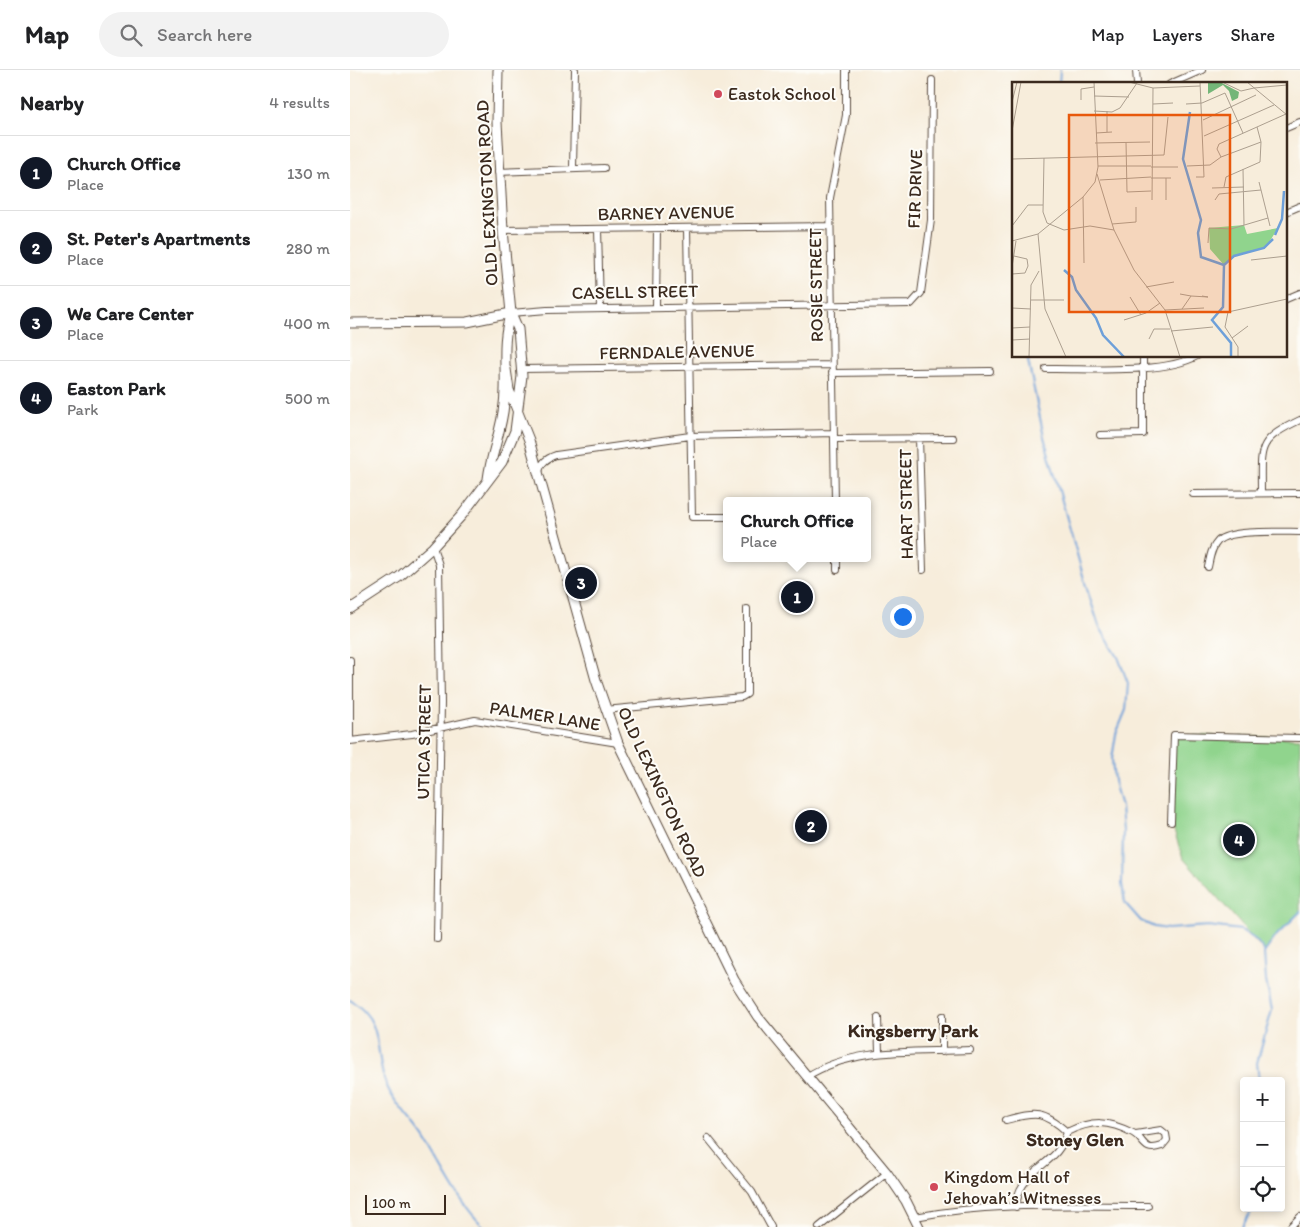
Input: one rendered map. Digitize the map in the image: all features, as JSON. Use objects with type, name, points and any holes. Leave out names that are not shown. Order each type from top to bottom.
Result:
[{"type":"street","name":"OLD LEXINGTON ROAD","points":[[498,70],[498,172],[502,230],[511,313],[518,329],[522,369],[518,412],[532,452],[605,710],[618,743],[734,980],[758,1017],[887,1173],[915,1217],[919,1227]]},
{"type":"street","points":[[573,168],[575,70]]},
{"type":"street","name":"ROSIE STREET","points":[[835,497],[831,306],[831,184],[846,115],[846,70]]},
{"type":"street","points":[[1175,82],[1202,70]]},
{"type":"street","name":"FIR DRIVE","points":[[920,297],[931,220],[932,80]]},
{"type":"street","points":[[1288,127],[1300,122]]},
{"type":"street","points":[[498,172],[604,168]]},
{"type":"street","points":[[1288,211],[1300,206]]},
{"type":"street","name":"BARNEY AVENUE","points":[[502,230],[830,226]]},
{"type":"street","points":[[656,307],[657,228]]},
{"type":"street","points":[[687,228],[692,517],[723,517]]},
{"type":"street","points":[[598,229],[600,309]]},
{"type":"street","points":[[1288,298],[1300,293]]},
{"type":"street","name":"CASELL STREET","points":[[350,323],[467,322],[511,313],[547,310],[911,304],[920,297]]},
{"type":"street","name":"OLD LEXINGTON ROAD","points":[[506,369],[506,327],[511,313]]},
{"type":"street","points":[[1100,435],[1143,434],[1143,358]]},
{"type":"street","points":[[1046,369],[1142,368],[1180,363],[1192,358]]},
{"type":"street","name":"FERNDALE AVENUE","points":[[522,369],[832,365]]},
{"type":"street","points":[[350,609],[399,577],[432,548],[462,515],[502,462],[508,450],[518,412],[509,390],[506,369]]},
{"type":"street","points":[[488,479],[490,460],[503,417],[506,369]]},
{"type":"street","points":[[832,373],[990,371]]},
{"type":"street","points":[[1261,493],[1261,452],[1266,440],[1276,431],[1300,420]]},
{"type":"street","points":[[532,452],[548,457],[690,436],[953,438]]},
{"type":"street","name":"HART STREET","points":[[919,438],[923,570]]},
{"type":"street","points":[[538,476],[539,469],[548,457]]},
{"type":"street","points":[[1193,494],[1300,493]]},
{"type":"street","points":[[1208,567],[1211,552],[1218,540],[1232,534],[1300,532]]},
{"type":"street","name":"UTICA STREET","points":[[432,548],[439,565],[440,727],[437,939]]},
{"type":"street","points":[[837,562],[837,570]]},
{"type":"street","points":[[605,710],[742,697],[747,694],[747,608]]},
{"type":"street","points":[[350,660],[350,741]]},
{"type":"street","name":"PALMER LANE","points":[[350,741],[379,739],[475,720],[618,743]]},
{"type":"street","points":[[1171,822],[1174,735],[1300,738]]},
{"type":"street","points":[[942,1016],[942,1052]]},
{"type":"street","points":[[878,1018],[879,1053]]},
{"type":"street","points":[[806,1077],[820,1068],[838,1061],[879,1053],[970,1050]]},
{"type":"street","points":[[1006,1120],[1038,1114],[1046,1116],[1067,1132]]},
{"type":"street","points":[[1067,1132],[1096,1122],[1108,1124],[1136,1134],[1162,1130],[1166,1134],[1167,1140],[1162,1146],[1148,1148],[1143,1146],[1136,1134]]},
{"type":"street","points":[[1016,1207],[1019,1192],[1024,1183],[1060,1152],[1067,1132]]},
{"type":"street","points":[[708,1138],[752,1192],[771,1227]]},
{"type":"street","points":[[819,1227],[887,1173]]},
{"type":"street","points":[[915,1217],[946,1211],[1016,1207],[1148,1206]]},
{"type":"street","points":[[1290,1227],[1300,1217]]},
{"type":"green space","points":[[1174,735],[1300,738],[1300,912],[1277,935],[1265,952],[1183,858],[1171,822]]},
{"type":"waterway","points":[[1059,82],[1060,70]]},
{"type":"waterway","points":[[1027,358],[1044,437],[1086,586],[1099,626],[1118,657],[1128,683],[1126,710],[1116,734],[1112,759],[1114,781],[1121,807],[1123,831],[1122,884],[1125,903],[1141,921],[1154,927],[1168,929],[1208,926],[1241,930],[1256,940],[1265,952]]},
{"type":"waterway","points":[[1259,1077],[1257,1063],[1272,1010],[1266,981],[1264,953],[1277,935],[1300,912]]},
{"type":"waterway","points":[[350,1000],[362,1009],[375,1031],[381,1068],[391,1094],[425,1139],[466,1207],[484,1227]]},
{"type":"waterway","points":[[1242,1227],[1251,1212]]},
{"type":"place","name":"Eastok School","points":[[718,94]]},
{"type":"place","name":"We Care Center","points":[[581,583]]},
{"type":"place","name":"Church Office","points":[[797,597]]},
{"type":"place","name":"St. Peter's Apartments","points":[[811,826]]},
{"type":"place","name":"Easton Park","points":[[1239,840]]},
{"type":"place","name":"Kingdom Hall of Jehovah’s Witnesses","points":[[934,1187]]},
{"type":"district","name":"Kingsberry Park","points":[[913,1030]]},
{"type":"district","name":"Stoney Glen","points":[[1075,1139]]}]
